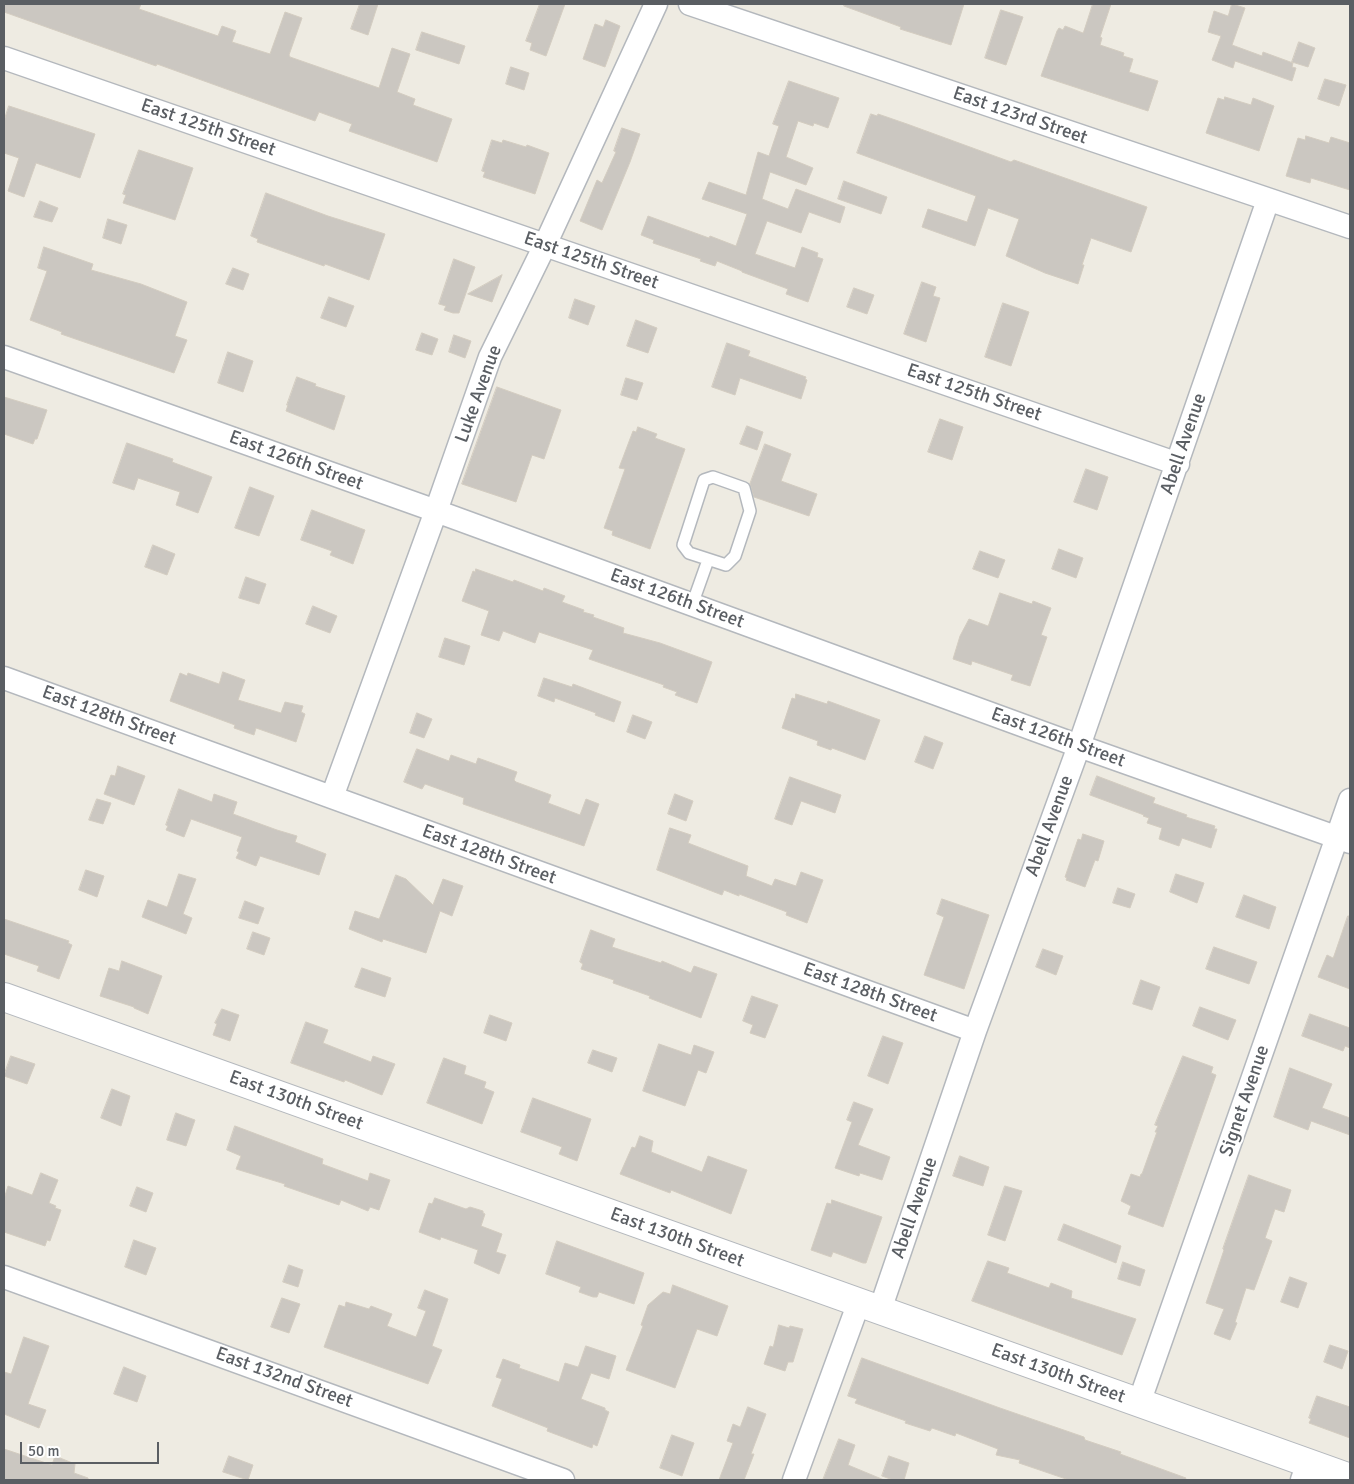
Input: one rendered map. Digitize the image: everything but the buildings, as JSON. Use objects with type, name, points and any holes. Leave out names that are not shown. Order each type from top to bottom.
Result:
[{"type":"street","name":"Luke Avenue","points":[[332,798],[490,357],[545,246],[656,4]]},
{"type":"street","name":"East 123rd Street","points":[[690,4],[1350,227]]},
{"type":"street","name":"East 125th Street","points":[[4,58],[545,246],[752,315],[1178,464]]},
{"type":"street","name":"Abell Avenue","points":[[794,1480],[869,1306],[975,1032],[1079,746],[1268,200]]},
{"type":"street","name":"East 126th Street","points":[[4,357],[436,511],[1079,746],[1344,840]]},
{"type":"street","name":"East 128th Street","points":[[4,678],[975,1032]]},
{"type":"street","name":"Signet Avenue","points":[[1139,1403],[1344,840],[1350,800]]},
{"type":"street","name":"East 130th Street","points":[[4,997],[1139,1403],[1305,1472],[1350,1478]]},
{"type":"street","name":"East 132nd Street","points":[[4,1277],[563,1480]]},
{"type":"lane","points":[[713,477],[744,488],[750,511],[735,556],[726,566],[708,560],[689,553],[683,545],[704,480],[713,477]]},
{"type":"lane","points":[[692,605],[708,560]]}]
